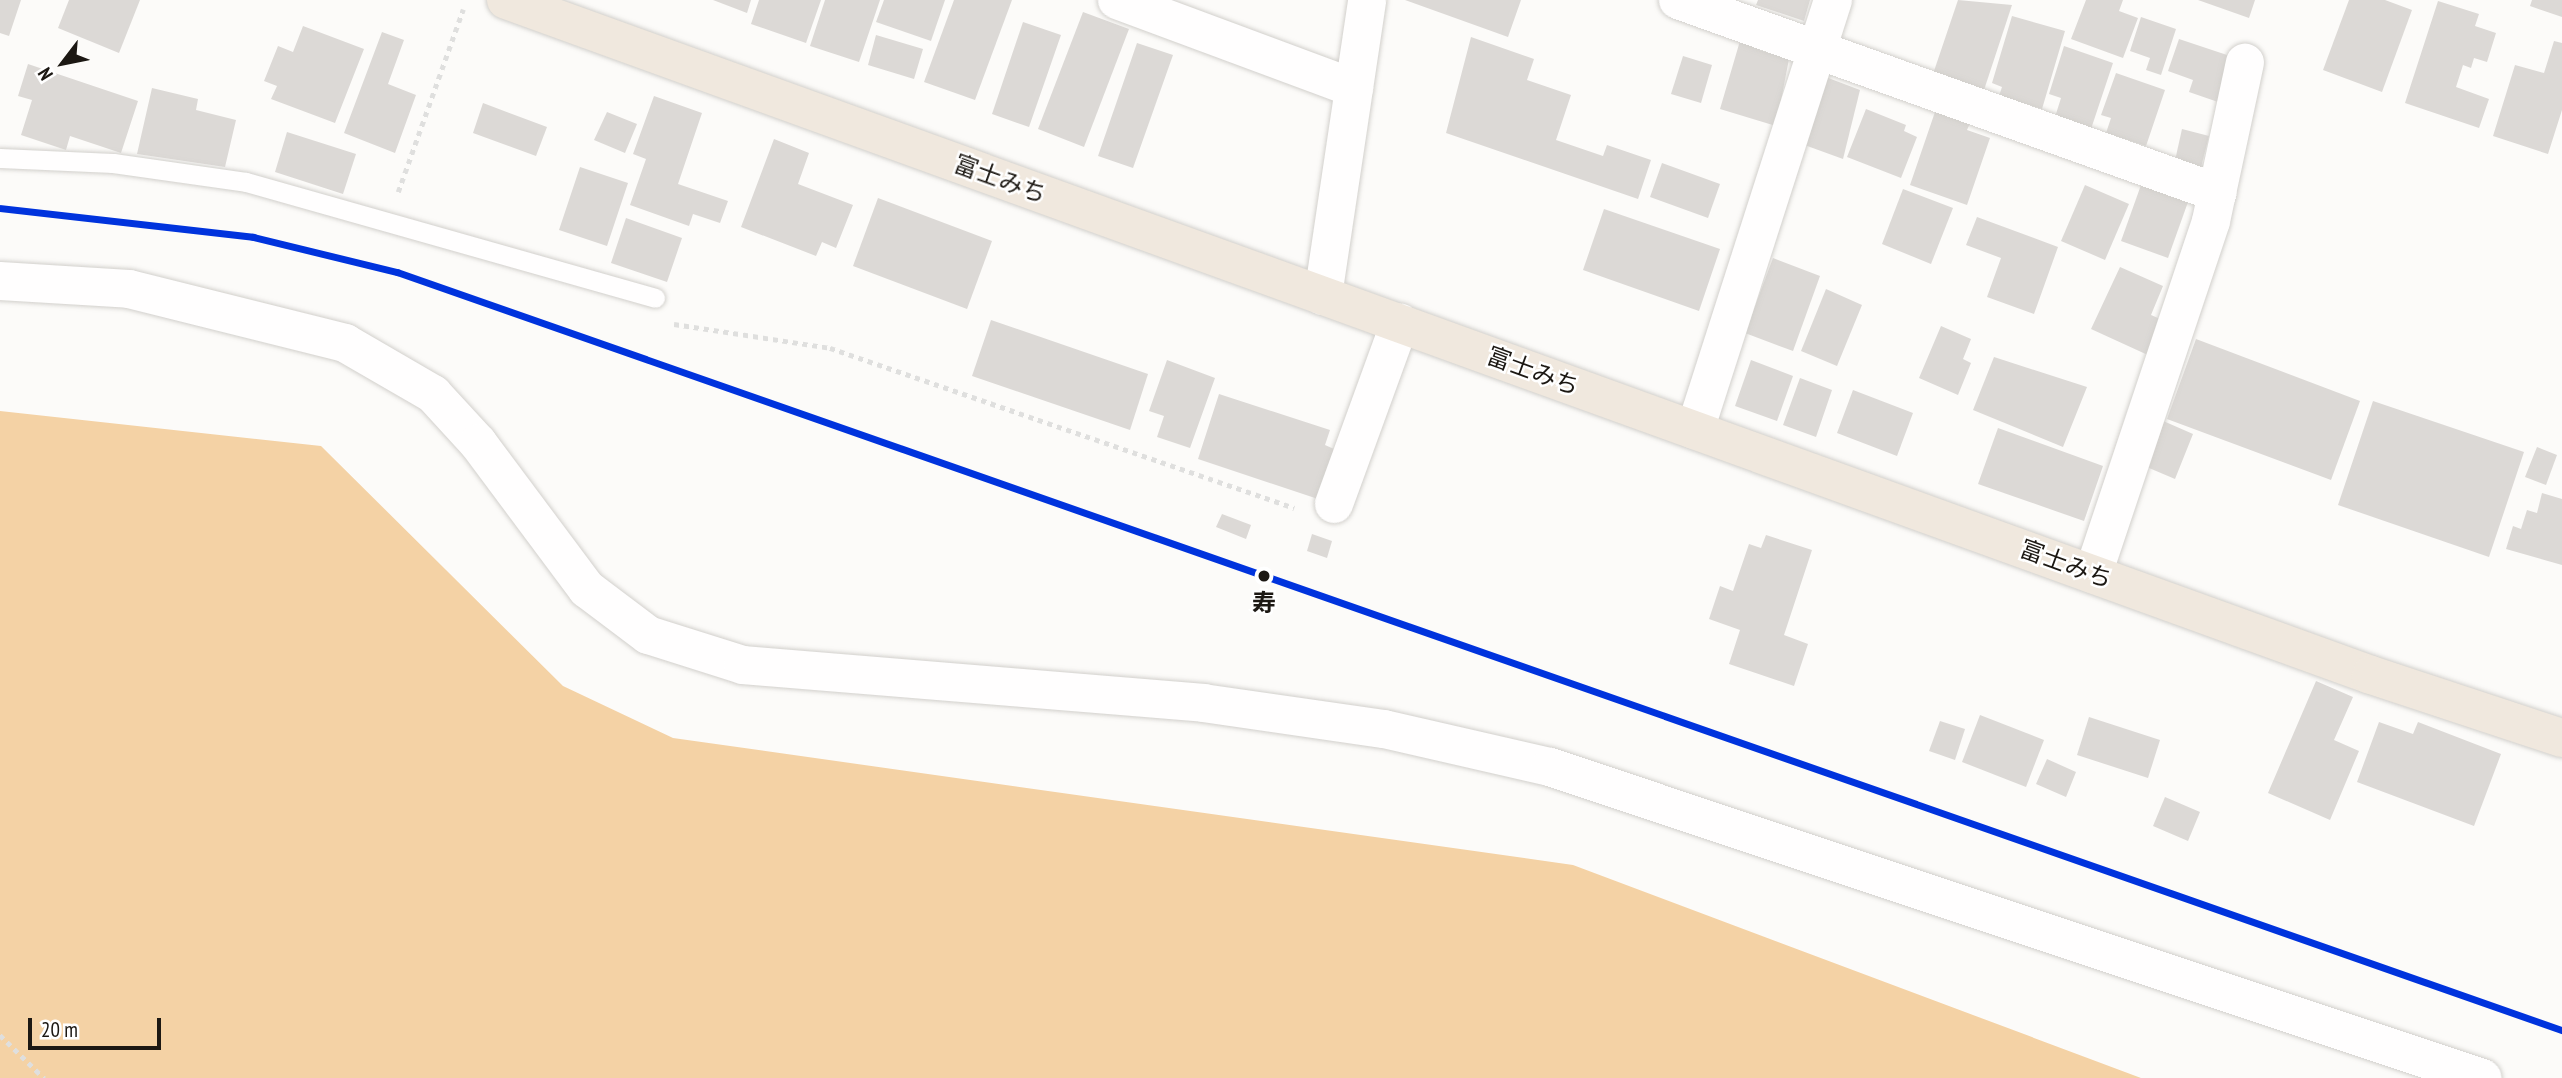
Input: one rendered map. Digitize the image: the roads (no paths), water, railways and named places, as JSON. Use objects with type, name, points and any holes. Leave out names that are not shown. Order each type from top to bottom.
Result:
[{"type":"highway","name":"富士みち","points":[[506,0],[2093,574],[2562,738]]},
{"type":"street","points":[[1117,0],[1354,88]]},
{"type":"street","points":[[1323,296],[1367,0]]},
{"type":"street","points":[[1678,0],[2218,193]]},
{"type":"street","points":[[1695,430],[1833,0]]},
{"type":"street","points":[[2093,574],[2218,193],[2245,63]]},
{"type":"street","points":[[0,281],[129,289],[345,343],[433,394],[478,443],[587,589],[648,635],[743,665],[1203,703],[1384,729],[1550,767],[2482,1078]]},
{"type":"street","points":[[1334,504],[1400,323]]},
{"type":"lane","points":[[0,158],[113,163],[246,182],[388,219],[655,298]]},
{"type":"place","name":"寿","points":[[1264,576]]}]
